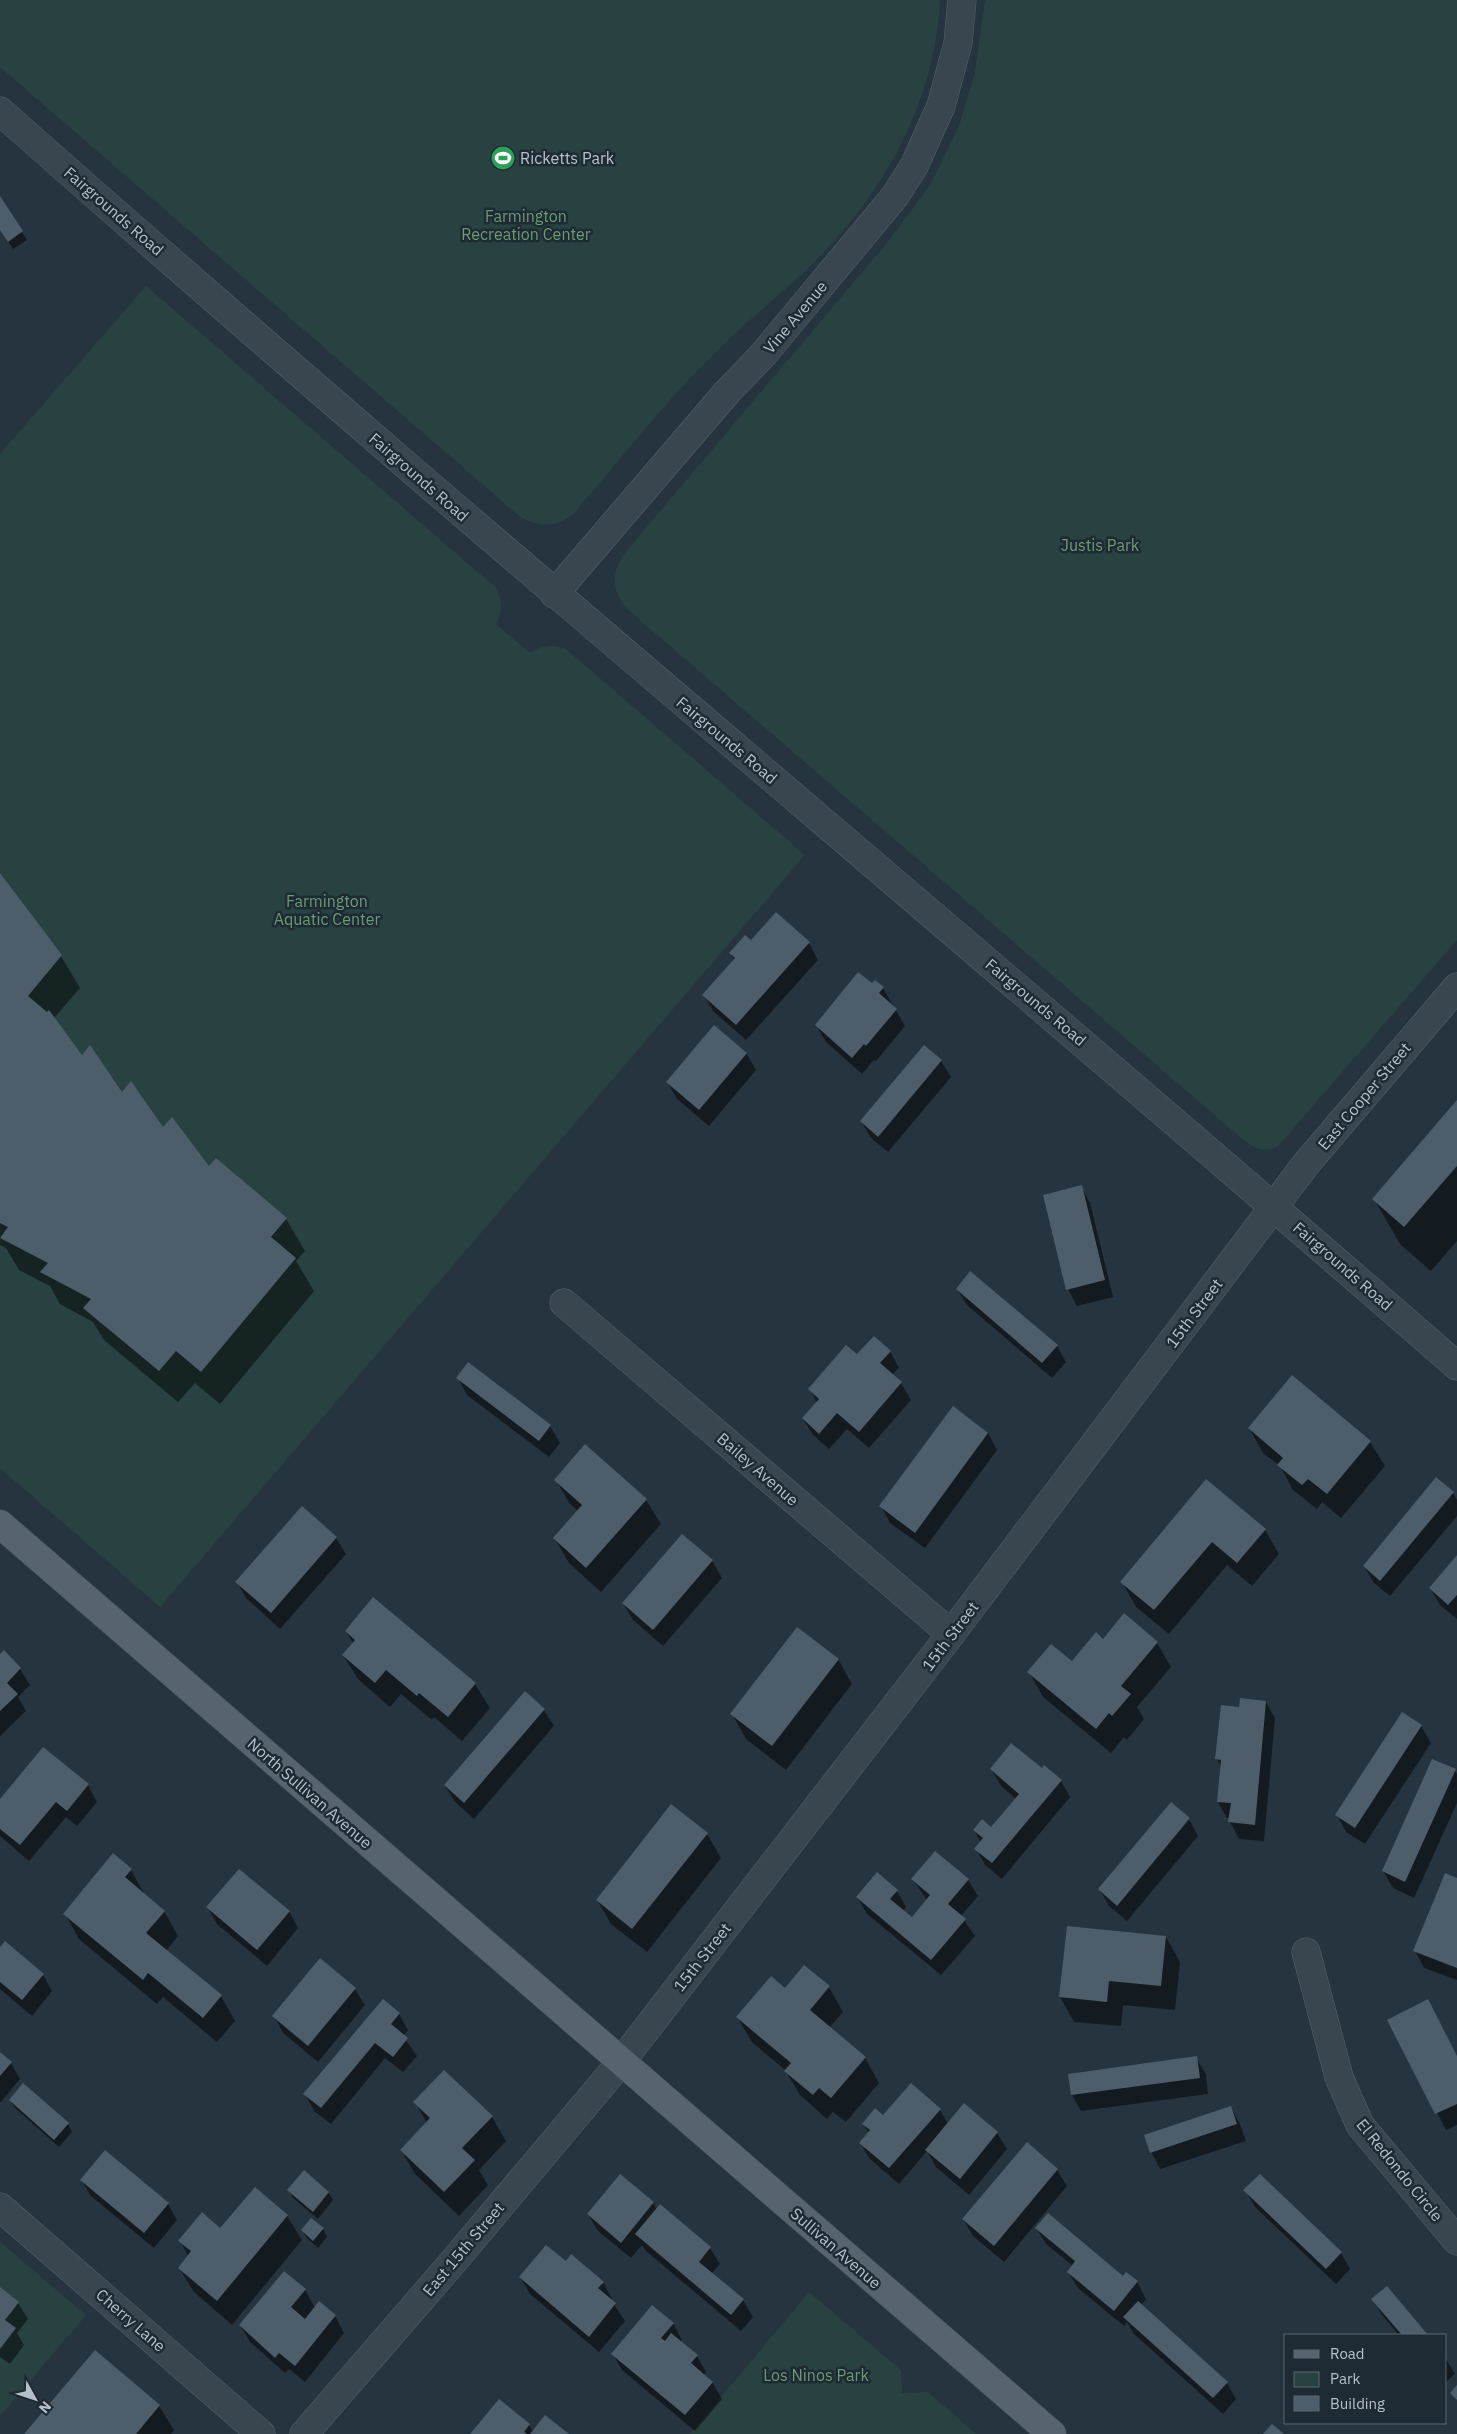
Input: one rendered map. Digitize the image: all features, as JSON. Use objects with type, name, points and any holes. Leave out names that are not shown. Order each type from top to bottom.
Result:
[{"type":"main road","name":"North Sullivan Avenue","points":[[0,1524],[621,2062]]},
{"type":"main road","name":"Sullivan Avenue","points":[[621,2062],[1052,2434]]},
{"type":"street","name":"Vine Avenue","points":[[554,594],[728,391],[762,356],[895,196],[929,136],[941,106],[958,43],[962,0]]},
{"type":"street","name":"Fairgrounds Road","points":[[0,112],[554,594],[1274,1206],[1457,1366]]},
{"type":"street","name":"East Cooper Street","points":[[1274,1206],[1306,1164],[1457,987]]},
{"type":"street","name":"15th Street","points":[[621,2062],[951,1634],[1274,1206]]},
{"type":"street","name":"Bailey Avenue","points":[[564,1303],[951,1634]]},
{"type":"street","name":"El Redondo Circle","points":[[1306,1952],[1339,2077],[1360,2125],[1457,2241]]},
{"type":"street","name":"East 15th Street","points":[[304,2434],[621,2062]]},
{"type":"street","name":"Cherry Lane","points":[[0,2207],[261,2434]]},
{"type":"green space","name":"Farmington Recreation Center","points":[[0,0],[940,0],[936,38],[928,75],[916,111],[901,145],[861,209],[811,265],[718,350],[688,381],[573,514],[560,522],[546,525],[532,522],[518,515],[0,67]]},
{"type":"green space","name":"Justis Park","points":[[985,0],[1457,0],[1457,940],[1279,1145],[1267,1150],[1259,1149],[1247,1143],[627,609],[618,596],[616,589],[616,569],[623,555],[886,244],[932,181],[959,126],[975,72]]},
{"type":"green space","name":"Farmington Aquatic Center","points":[[146,286],[495,587],[500,597],[501,606],[496,624],[530,653],[538,648],[547,646],[557,646],[566,649],[805,855],[160,1607],[0,1468],[0,454]]},
{"type":"green space","points":[[0,2242],[86,2315],[0,2416]]},
{"type":"green space","name":"Los Ninos Park","points":[[809,2292],[901,2370],[902,2393],[928,2392],[976,2434],[690,2434]]},
{"type":"building","points":[[0,196],[23,231],[8,242],[0,230]]},
{"type":"building","points":[[0,873],[62,955],[28,996],[47,1012],[49,1010],[82,1055],[90,1045],[122,1092],[131,1081],[163,1127],[172,1117],[209,1166],[216,1158],[287,1218],[271,1237],[296,1258],[201,1372],[176,1351],[159,1371],[83,1308],[91,1299],[40,1272],[48,1263],[0,1238],[8,1227],[0,1223]]},
{"type":"building","points":[[776,912],[810,942],[736,1025],[702,995],[735,958],[729,953],[745,935],[751,940]]},
{"type":"building","points":[[858,972],[872,983],[875,980],[884,987],[879,993],[897,1009],[866,1046],[864,1044],[852,1058],[815,1025]]},
{"type":"building","points":[[714,1025],[747,1053],[699,1110],[666,1082]]},
{"type":"building","points":[[924,1045],[942,1060],[878,1137],[860,1121]]},
{"type":"building","points":[[1457,1100],[1457,1166],[1404,1227],[1372,1199]]},
{"type":"building","points":[[1082,1185],[1105,1280],[1066,1290],[1043,1195]]},
{"type":"building","points":[[970,1271],[1058,1345],[1042,1363],[956,1289]]},
{"type":"building","points":[[874,1336],[891,1351],[880,1363],[902,1382],[859,1432],[837,1413],[819,1434],[802,1418],[819,1399],[808,1389],[846,1345],[857,1354]]},
{"type":"building","points":[[468,1362],[551,1425],[539,1441],[456,1378]]},
{"type":"building","points":[[1292,1375],[1371,1441],[1327,1494],[1308,1479],[1302,1485],[1277,1465],[1283,1458],[1248,1428]]},
{"type":"building","points":[[953,1406],[988,1433],[915,1533],[879,1506]]},
{"type":"building","points":[[585,1444],[647,1499],[586,1568],[553,1538],[582,1505],[554,1480]]},
{"type":"building","points":[[1436,1477],[1454,1492],[1380,1581],[1363,1566]]},
{"type":"building","points":[[1206,1479],[1266,1529],[1237,1563],[1212,1542],[1154,1610],[1120,1582]]},
{"type":"building","points":[[302,1506],[337,1537],[271,1613],[235,1582]]},
{"type":"building","points":[[682,1534],[713,1560],[653,1630],[622,1603]]},
{"type":"building","points":[[1457,1555],[1457,1595],[1448,1605],[1429,1588]]},
{"type":"building","points":[[373,1597],[476,1683],[448,1717],[419,1693],[417,1696],[386,1670],[375,1683],[342,1655],[355,1640],[345,1631]]},
{"type":"building","points":[[1124,1613],[1158,1642],[1121,1686],[1131,1694],[1112,1716],[1109,1713],[1096,1729],[1027,1672],[1051,1644],[1072,1661],[1096,1632],[1103,1639]]},
{"type":"building","points":[[797,1627],[839,1659],[772,1746],[730,1714]]},
{"type":"building","points":[[4,1650],[21,1668],[7,1683],[18,1694],[0,1711],[0,1654]]},
{"type":"building","points":[[525,1691],[545,1709],[464,1803],[444,1785]]},
{"type":"building","points":[[1240,1698],[1266,1701],[1255,1825],[1228,1822],[1231,1803],[1217,1802],[1221,1760],[1215,1759],[1221,1705],[1239,1707]]},
{"type":"building","points":[[1402,1712],[1422,1725],[1355,1828],[1335,1815]]},
{"type":"building","points":[[1011,1743],[1042,1768],[1044,1765],[1062,1780],[992,1863],[974,1849],[983,1838],[973,1830],[982,1819],[991,1827],[1019,1794],[990,1769]]},
{"type":"building","points":[[43,1747],[89,1784],[67,1811],[56,1802],[20,1845],[0,1829],[0,1799]]},
{"type":"building","points":[[1432,1759],[1456,1769],[1405,1882],[1382,1871]]},
{"type":"building","points":[[1171,1802],[1190,1818],[1117,1906],[1098,1889]]},
{"type":"building","points":[[671,1804],[708,1833],[632,1929],[596,1900]]},
{"type":"building","points":[[935,1851],[969,1879],[948,1904],[966,1919],[931,1960],[856,1897],[877,1872],[898,1890],[890,1899],[912,1917],[930,1895],[911,1879]]},
{"type":"building","points":[[113,1853],[132,1869],[125,1877],[165,1911],[146,1933],[222,1995],[203,2018],[148,1973],[143,1980],[63,1914]]},
{"type":"building","points":[[239,1869],[290,1911],[257,1950],[206,1907]]},
{"type":"building","points":[[1445,1873],[1457,1878],[1457,1968],[1413,1951]]},
{"type":"building","points":[[1067,1926],[1166,1936],[1161,1986],[1109,1981],[1107,2002],[1059,1997]]},
{"type":"building","points":[[5,1941],[44,1974],[22,2000],[0,1982],[0,1947]]},
{"type":"building","points":[[320,1958],[356,1988],[308,2046],[272,2016]]},
{"type":"building","points":[[804,1965],[830,1986],[810,2010],[866,2057],[831,2098],[819,2088],[813,2095],[784,2071],[791,2063],[736,2017],[771,1976],[785,1988]]},
{"type":"building","points":[[383,1999],[400,2013],[391,2024],[408,2038],[393,2057],[375,2043],[321,2108],[303,2094]]},
{"type":"building","points":[[1428,1999],[1457,2056],[1457,2104],[1435,2114],[1387,2020]]},
{"type":"building","points":[[0,2052],[12,2062],[0,2076]]},
{"type":"building","points":[[1197,2056],[1200,2078],[1071,2095],[1068,2074]]},
{"type":"building","points":[[444,2070],[493,2116],[462,2148],[475,2160],[444,2192],[400,2150],[430,2118],[413,2102]]},
{"type":"building","points":[[23,2083],[69,2123],[54,2140],[9,2100]]},
{"type":"building","points":[[911,2083],[941,2109],[889,2168],[859,2143],[870,2130],[862,2124],[875,2108],[883,2115]]},
{"type":"building","points":[[964,2103],[998,2132],[960,2179],[925,2150]]},
{"type":"building","points":[[1231,2106],[1237,2124],[1150,2153],[1144,2135]]},
{"type":"building","points":[[1027,2142],[1058,2169],[994,2246],[962,2219]]},
{"type":"building","points":[[105,2150],[169,2203],[144,2233],[80,2180]]},
{"type":"building","points":[[304,2170],[329,2192],[313,2212],[287,2190]]},
{"type":"building","points":[[620,2174],[654,2202],[621,2243],[587,2214]]},
{"type":"building","points":[[1260,2174],[1342,2252],[1326,2269],[1243,2190]]},
{"type":"building","points":[[255,2187],[288,2215],[217,2301],[178,2268],[191,2251],[178,2241],[202,2212],[220,2228]]},
{"type":"building","points":[[660,2204],[711,2247],[699,2262],[744,2299],[731,2315],[635,2234]]},
{"type":"building","points":[[1048,2213],[1123,2276],[1126,2272],[1138,2281],[1114,2311],[1067,2272],[1075,2261],[1035,2228]]},
{"type":"building","points":[[311,2218],[324,2228],[313,2241],[301,2230]]},
{"type":"building","points":[[546,2245],[566,2261],[571,2254],[604,2282],[598,2288],[616,2303],[589,2337],[519,2277]]},
{"type":"building","points":[[284,2271],[306,2289],[291,2307],[305,2319],[319,2301],[336,2315],[295,2366],[279,2353],[275,2358],[239,2325]]},
{"type":"building","points":[[1387,2286],[1427,2334],[1401,2334],[1371,2299]]},
{"type":"building","points":[[0,2287],[19,2302],[5,2320],[16,2328],[0,2349]]},
{"type":"building","points":[[1138,2301],[1228,2382],[1213,2398],[1123,2317]]},
{"type":"building","points":[[652,2305],[674,2323],[661,2338],[665,2341],[671,2333],[698,2355],[691,2363],[713,2382],[685,2415],[611,2354]]},
{"type":"building","points":[[95,2350],[160,2405],[136,2434],[24,2434]]},
{"type":"building","points":[[1457,2385],[1457,2400],[1450,2393]]},
{"type":"building","points":[[499,2399],[530,2424],[524,2432],[527,2434],[470,2434]]},
{"type":"building","points":[[545,2415],[569,2434],[530,2434]]},
{"type":"building","points":[[1272,2424],[1284,2434],[1263,2434]]},
{"type":"place","name":"Ricketts Park","points":[[503,158]]}]
